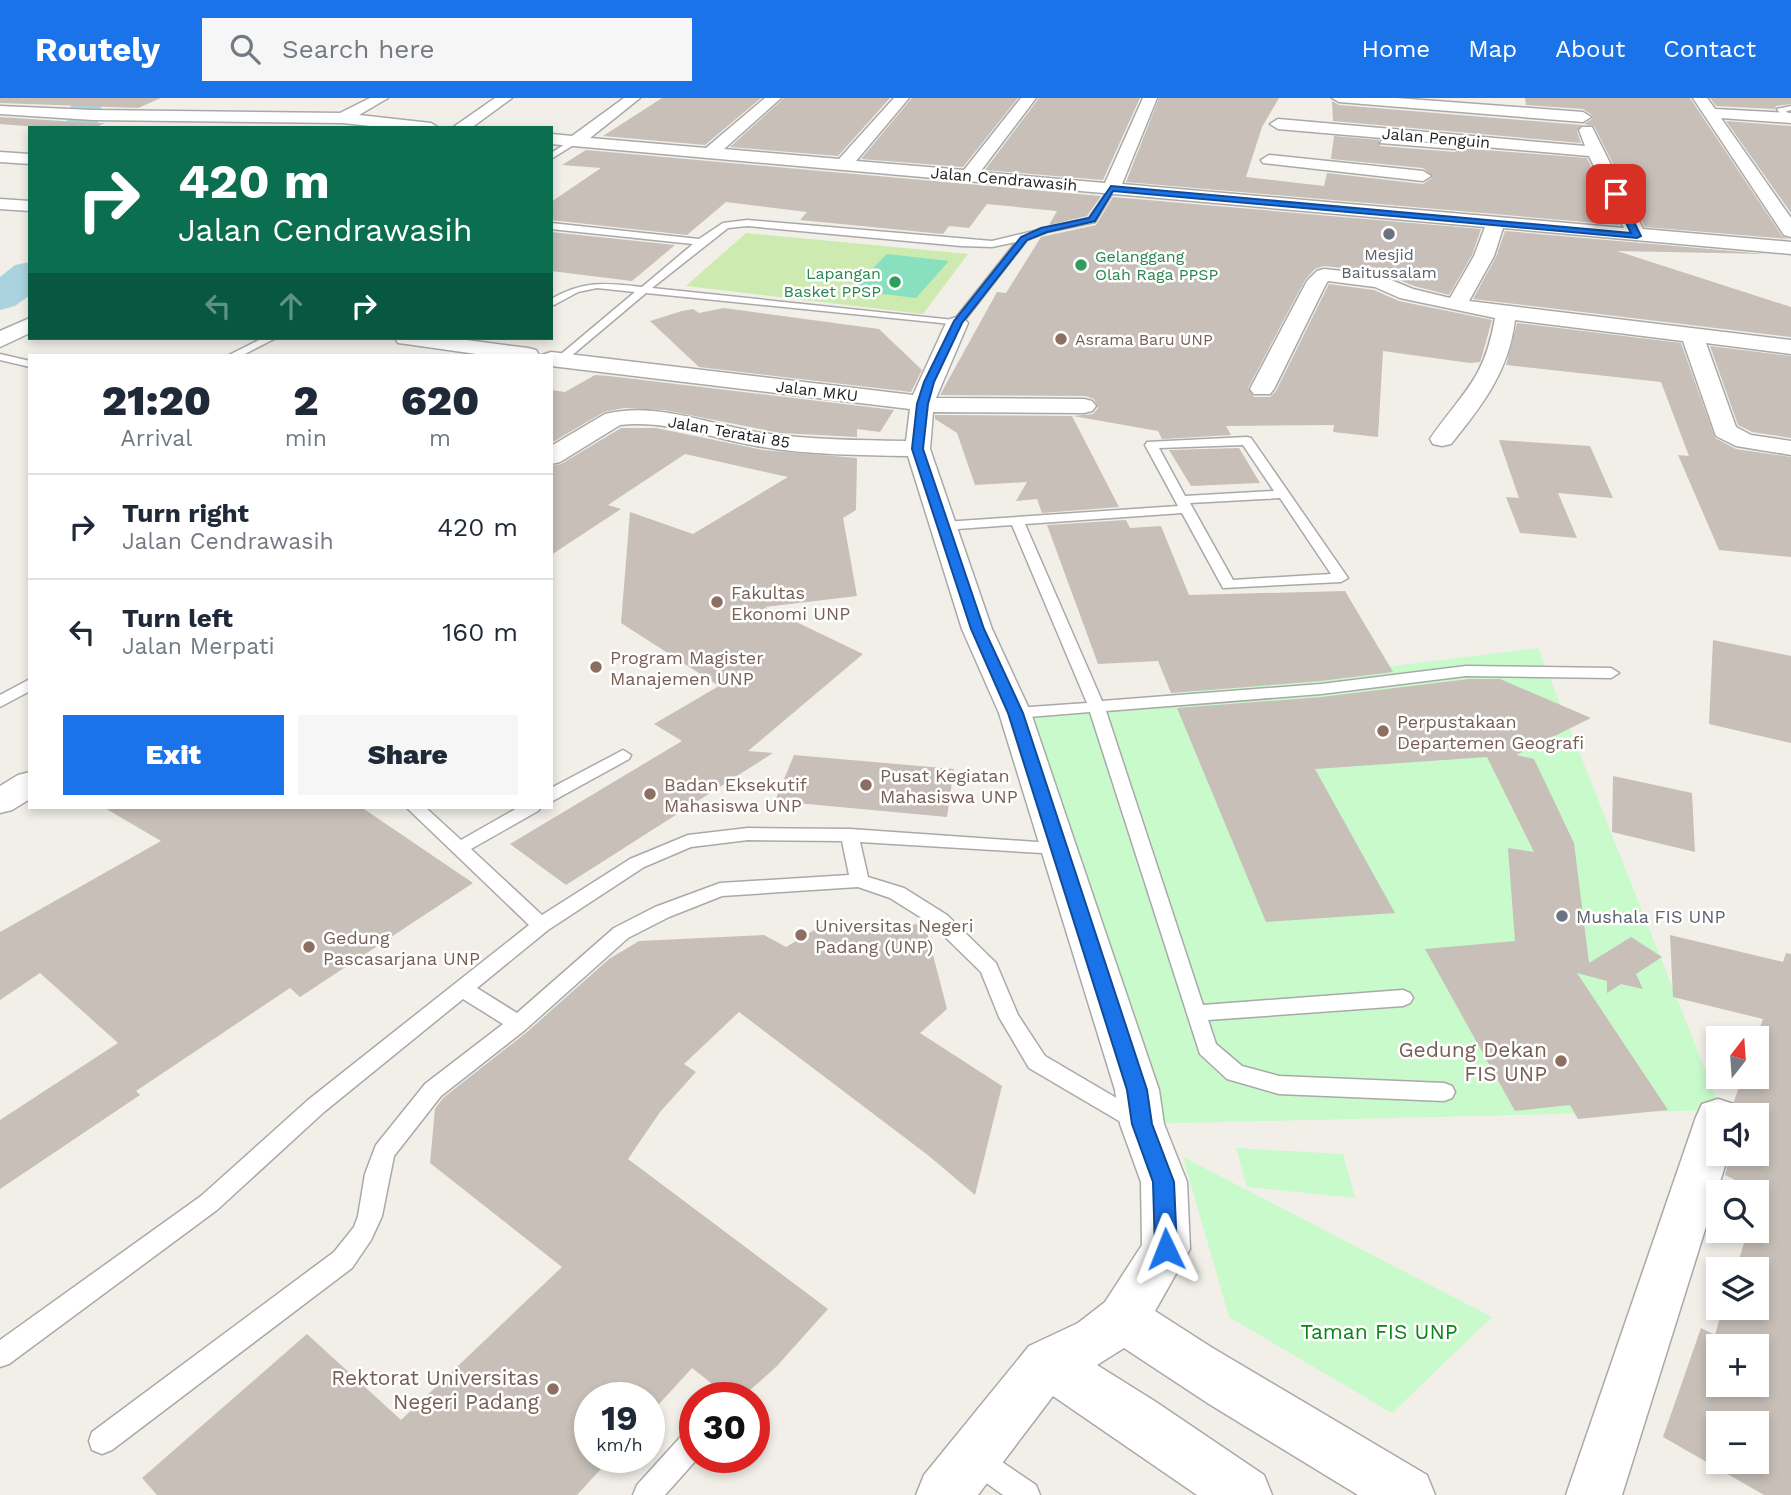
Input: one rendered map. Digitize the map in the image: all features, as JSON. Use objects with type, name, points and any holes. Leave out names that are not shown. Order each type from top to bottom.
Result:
[{"type":"street","points":[[343,118],[382,98]]},
{"type":"street","points":[[463,126],[505,98]]},
{"type":"street","points":[[576,141],[634,98]]},
{"type":"street","points":[[710,153],[774,98]]},
{"type":"street","points":[[844,164],[902,98]]},
{"type":"street","points":[[969,175],[1029,98]]},
{"type":"street","points":[[1111,189],[1150,98]]},
{"type":"street","points":[[1339,98],[1583,117]]},
{"type":"street","points":[[1573,98],[1595,152],[1637,236]]},
{"type":"street","points":[[1700,98],[1791,231]]},
{"type":"street","points":[[0,110],[93,115],[343,118],[369,125],[390,126]]},
{"type":"street","points":[[1710,113],[1790,115]]},
{"type":"street","points":[[1261,202],[1275,136],[1423,176]]},
{"type":"street","name":"Jalan Penguin","points":[[1275,136],[1423,141],[1595,152]]},
{"type":"street","name":"Jalan Cendrawasih","points":[[553,139],[1791,248]]},
{"type":"street","points":[[0,157],[28,159]]},
{"type":"street","points":[[0,204],[28,206]]},
{"type":"street","points":[[1456,304],[1483,263],[1495,224]]},
{"type":"street","points":[[1262,389],[1317,282],[1324,275],[1379,281],[1406,294],[1506,313],[1791,347]]},
{"type":"street","points":[[1442,439],[1485,386],[1503,340],[1506,313]]},
{"type":"street","points":[[957,323],[929,382],[922,404],[918,449],[977,629],[1015,713],[1137,1090],[1142,1124],[1164,1182],[1166,1249],[1124,1318],[1096,1340],[1047,1363],[959,1476]]},
{"type":"street","points":[[0,340],[28,325]]},
{"type":"street","points":[[1692,335],[1725,431],[1745,441],[1791,448]]},
{"type":"street","points":[[420,340],[521,354]]},
{"type":"street","name":"Jalan MKU","points":[[556,359],[922,404],[978,407],[1084,405]]},
{"type":"street","name":"Jalan Teratai 85","points":[[553,456],[613,419],[623,416],[795,444],[918,449]]},
{"type":"street","points":[[0,802],[28,784]]},
{"type":"street","points":[[1594,1495],[1706,1156]]},
{"type":"street","points":[[1124,1318],[1171,1353],[1357,1462],[1407,1495]]},
{"type":"street","points":[[1047,1363],[1137,1420],[1244,1495]]},
{"type":"lane","points":[[553,156],[576,141]]},
{"type":"lane","points":[[1383,141],[1423,141],[1455,147]]},
{"type":"lane","points":[[556,359],[648,289],[701,242],[720,228],[736,223],[980,244],[1024,239],[1044,230],[1092,220],[1111,189]]},
{"type":"lane","points":[[553,226],[701,242]]},
{"type":"lane","points":[[554,302],[575,290],[597,285],[957,323],[1024,239]]},
{"type":"lane","points":[[237,354],[267,340]]},
{"type":"lane","points":[[0,357],[28,364]]},
{"type":"lane","points":[[1247,441],[1283,494],[1340,578],[1228,585],[1151,444],[1247,441]]},
{"type":"lane","points":[[944,526],[1017,522],[1283,494]]},
{"type":"lane","points":[[1017,522],[1097,708],[1207,1048],[1235,1073],[1279,1085],[1444,1092]]},
{"type":"lane","points":[[1015,713],[1321,689],[1466,671],[1611,673]]},
{"type":"lane","points":[[0,702],[28,685]]},
{"type":"lane","points":[[553,795],[623,755]]},
{"type":"lane","points":[[417,809],[541,925]]},
{"type":"lane","points":[[460,848],[518,810]]},
{"type":"lane","points":[[0,1355],[209,1203],[316,1106],[541,925],[637,863],[688,841],[748,834],[850,835],[1059,848]]},
{"type":"lane","points":[[850,835],[859,881]]},
{"type":"lane","points":[[102,1441],[343,1260],[363,1233],[370,1216],[377,1174],[384,1152],[433,1090],[518,1024],[621,933],[662,912],[720,890],[859,881],[897,893],[940,920],[989,968],[1009,1017],[1037,1062],[1142,1124]]},
{"type":"lane","points":[[463,989],[518,1024]]},
{"type":"lane","points":[[1195,1013],[1403,998]]},
{"type":"lane","points":[[647,1495],[679,1459]]},
{"type":"lane","points":[[959,1476],[1026,1495]]},
{"type":"green space","points":[[746,233],[968,254],[923,314],[686,286]]},
{"type":"green space","name":"Lapangan Basket PPSP","points":[[887,254],[949,261],[916,298],[851,290]]},
{"type":"green space","points":[[1538,648],[1706,1072],[1706,1089],[1713,1089],[1718,1103],[1706,1103],[1706,1110],[1142,1124],[1015,713]]},
{"type":"green space","points":[[1236,1148],[1343,1154],[1355,1198],[1247,1187]]},
{"type":"green space","name":"Taman FIS UNP","points":[[1183,1157],[1492,1317],[1392,1413],[1229,1317]]},
{"type":"building","points":[[0,98],[161,98],[138,108],[0,103]]},
{"type":"building","points":[[662,98],[761,98],[705,145],[603,136]]},
{"type":"building","points":[[784,98],[890,98],[838,156],[730,147]]},
{"type":"building","points":[[912,98],[1018,98],[963,167],[861,159]]},
{"type":"building","points":[[1039,98],[1140,98],[1103,180],[985,170]]},
{"type":"building","points":[[1159,98],[1279,98],[1262,127],[1246,177],[1324,186],[1327,173],[1423,184],[1433,177],[1423,168],[1331,159],[1334,136],[1379,140],[1380,146],[1455,152],[1461,148],[1587,158],[1620,225],[1126,182]]},
{"type":"building","points":[[1525,98],[1690,98],[1782,236],[1789,239],[1645,227],[1594,126],[1584,124],[1592,119],[1592,115],[1583,109],[1526,105]]},
{"type":"building","points":[[1710,98],[1791,98],[1791,104],[1776,106],[1775,109],[1716,106]]},
{"type":"building","points":[[1332,101],[1339,105],[1582,125],[1577,131],[1581,143],[1333,121]]},
{"type":"building","points":[[0,117],[105,123],[98,126],[0,124]]},
{"type":"building","points":[[1726,121],[1791,126],[1791,213]]},
{"type":"building","points":[[586,150],[1101,196],[1087,216],[1049,225],[1057,211],[987,204],[969,228],[949,226],[943,234],[800,220],[807,212],[726,202],[687,235],[553,220],[553,201],[601,168],[562,165]]},
{"type":"building","points":[[1113,197],[1481,229],[1472,255],[1449,295],[1414,286],[1379,272],[1324,266],[1315,269],[1305,280],[1248,388],[1254,397],[1270,397],[1276,391],[1329,284],[1374,290],[1399,301],[1492,320],[1480,362],[1470,363],[1383,351],[1378,437],[1333,432],[1334,425],[1226,426],[1231,435],[1162,439],[1158,431],[1073,416],[1093,414],[1098,408],[1094,399],[1085,396],[940,395],[997,292],[1006,293],[1041,237],[1096,225]]},
{"type":"building","points":[[1505,231],[1766,254],[1617,251],[1791,307],[1791,337],[1473,299],[1496,257]]},
{"type":"building","points":[[553,232],[675,245],[632,281],[553,271]]},
{"type":"building","points":[[724,308],[879,329],[922,370],[911,392],[699,367],[650,321],[693,309],[699,313]]},
{"type":"building","points":[[1517,323],[1681,343],[1715,438],[1736,449],[1791,457],[1791,557],[1719,550],[1678,455],[1689,456],[1661,382],[1506,365]]},
{"type":"building","points":[[1710,346],[1791,356],[1791,438],[1752,432],[1738,425]]},
{"type":"building","points":[[595,375],[894,410],[880,432],[857,429],[857,437],[780,433],[664,410],[624,408],[604,412],[553,442],[553,390],[565,392]]},
{"type":"building","points":[[935,415],[1072,416],[1119,507],[1042,513],[1037,499],[1016,501],[1027,482],[975,485],[957,433],[935,419]]},
{"type":"building","points":[[621,428],[656,428],[763,450],[857,458],[856,510],[843,518],[857,596],[765,607],[863,654],[748,751],[773,753],[566,885],[510,844],[682,741],[654,724],[719,686],[621,623],[630,512],[693,534],[788,477],[685,454],[608,505],[621,509],[553,554],[553,466],[561,464]]},
{"type":"building","points":[[1499,440],[1590,446],[1613,498],[1558,493],[1577,538],[1520,533],[1506,497],[1519,498]]},
{"type":"building","points":[[1239,448],[1260,483],[1191,486],[1169,450]]},
{"type":"building","points":[[1126,520],[1130,528],[1161,526],[1189,595],[1345,591],[1393,672],[1321,681],[1171,693],[1158,661],[1098,664],[1047,525]]},
{"type":"building","points":[[1713,640],[1791,656],[1791,743],[1709,724]]},
{"type":"building","points":[[1469,679],[1500,679],[1591,718],[1516,755],[1534,759],[1574,843],[1589,963],[1631,937],[1662,957],[1636,974],[1643,989],[1621,984],[1607,993],[1607,981],[1577,973],[1668,1110],[1578,1119],[1570,1105],[1515,1111],[1425,949],[1515,941],[1508,848],[1534,852],[1487,757],[1315,769],[1395,913],[1266,922],[1177,708],[1321,697]]},
{"type":"building","name":"Pusat Kegiatan Mahasiswa UNP","points":[[794,755],[954,769],[947,817],[775,801]]},
{"type":"building","points":[[1613,776],[1692,793],[1695,852],[1612,832]]},
{"type":"building","points":[[106,809],[364,809],[473,883],[300,997],[290,988],[136,1091],[140,1095],[0,1189],[0,1120],[118,1043],[40,973],[0,1000],[0,932],[161,841]]},
{"type":"building","points":[[925,924],[947,1009],[920,1033],[1002,1086],[975,1195],[929,1156],[739,1012],[684,1064],[696,1072],[660,1112],[628,1159],[828,1309],[759,1382],[710,1382],[692,1368],[665,1398],[665,1382],[574,1382],[574,1473],[597,1473],[577,1495],[157,1495],[142,1478],[307,1334],[401,1420],[562,1267],[430,1163],[435,1109],[443,1098],[527,1032],[609,959],[639,941],[764,935],[786,947],[819,927]]},
{"type":"building","points":[[1670,935],[1783,962],[1786,953],[1791,954],[1791,1495],[1764,1495],[1727,1474],[1769,1474],[1769,1411],[1706,1411],[1706,1462],[1663,1437],[1701,1328],[1713,1334],[1706,1334],[1706,1397],[1769,1397],[1769,1334],[1715,1334],[1719,1320],[1769,1320],[1769,1257],[1740,1257],[1744,1243],[1769,1243],[1769,1180],[1735,1180],[1725,1175],[1727,1166],[1769,1166],[1769,1103],[1734,1101],[1738,1089],[1769,1089],[1769,1026],[1760,1026],[1763,1019],[1673,997]]},
{"type":"waterway","points":[[81,126],[88,98]]},
{"type":"waterway","points":[[0,297],[28,276]]},
{"type":"place","name":"Mesjid Baitussalam","points":[[1389,234]]},
{"type":"place","name":"Gelanggang Olah Raga PPSP","points":[[1081,265]]},
{"type":"place","name":"Lapangan Basket PPSP","points":[[895,282]]},
{"type":"place","name":"Asrama Baru UNP","points":[[1061,339]]},
{"type":"place","name":"Fakultas Ekonomi UNP","points":[[717,602]]},
{"type":"place","name":"Program Magister Manajemen UNP","points":[[596,667]]},
{"type":"place","name":"Perpustakaan Departemen Geografi","points":[[1383,731]]},
{"type":"place","name":"Pusat Kegiatan Mahasiswa UNP","points":[[866,785]]},
{"type":"place","name":"Badan Eksekutif Mahasiswa UNP","points":[[650,794]]},
{"type":"place","name":"Mushala FIS UNP","points":[[1562,916]]},
{"type":"place","name":"Universitas Negeri Padang (UNP)","points":[[801,935]]},
{"type":"place","name":"Gedung Pascasarjana UNP","points":[[309,947]]},
{"type":"place","name":"Gedung Dekan FIS UNP","points":[[1561,1061]]},
{"type":"place","name":"Rektorat Universitas Negeri Padang","points":[[553,1389]]},
{"type":"route","points":[[1166,1249],[1164,1182],[1142,1124],[1137,1090],[1015,713],[977,629],[918,449],[922,404],[929,382],[957,323],[1024,239],[1044,230],[1092,220],[1111,189],[1637,236],[1616,194]]}]
